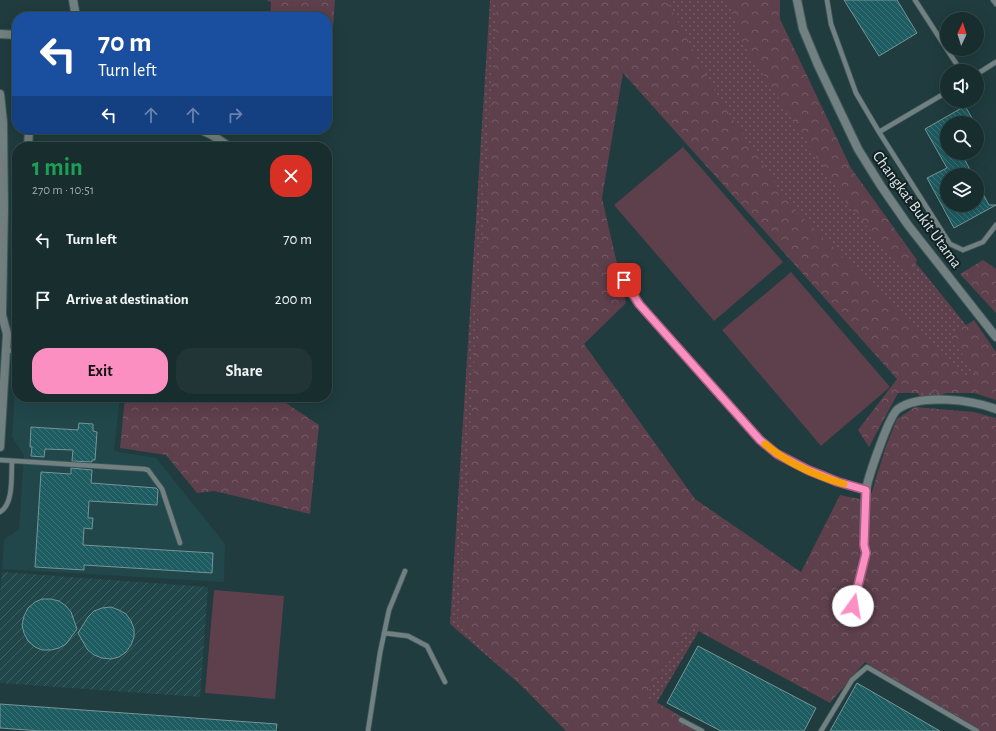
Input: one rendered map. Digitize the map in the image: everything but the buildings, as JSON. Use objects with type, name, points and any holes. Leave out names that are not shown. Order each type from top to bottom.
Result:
[{"type":"street","points":[[73,0],[75,12]]},
{"type":"street","name":"Changkat Bukit Utama","points":[[797,0],[804,30],[818,65],[858,149],[880,186],[908,225],[996,337]]},
{"type":"street","points":[[0,34],[12,35]]},
{"type":"street","points":[[0,94],[3,122],[4,209],[1,317],[7,334],[0,447]]},
{"type":"street","points":[[210,134],[222,142]]},
{"type":"street","points":[[853,606],[866,553],[864,545],[866,490],[890,420],[897,409],[914,402],[952,399],[996,409]]},
{"type":"lane","points":[[827,0],[831,24],[856,93],[950,244],[963,250],[983,242],[996,225]]},
{"type":"lane","points":[[915,0],[956,64]]},
{"type":"lane","points":[[993,0],[996,4]]},
{"type":"lane","points":[[984,70],[996,62]]},
{"type":"lane","points":[[879,132],[940,96]]},
{"type":"lane","points":[[624,280],[639,304],[760,440],[777,454],[808,470],[838,482],[866,490]]},
{"type":"lane","points":[[6,349],[12,351]]},
{"type":"lane","points":[[0,460],[148,470],[162,489],[180,543]]},
{"type":"lane","points":[[0,512],[5,509],[9,503],[12,461]]},
{"type":"lane","points":[[368,731],[380,653],[389,610],[404,571]]},
{"type":"lane","points":[[384,633],[408,636],[428,646],[445,682]]},
{"type":"lane","points":[[821,731],[852,680],[867,668],[977,731]]},
{"type":"lane","points":[[681,720],[702,731]]},
{"type":"shaded area","points":[[14,402],[119,402],[114,451],[156,458],[225,544],[224,582],[2,569],[4,540],[19,529],[24,455],[12,437]]},
{"type":"shaded area","points":[[2,572],[208,587],[200,697],[0,683],[0,596]]},
{"type":"green space","points":[[266,0],[335,0],[332,42],[332,12],[270,12],[271,2]]},
{"type":"green space","points":[[490,0],[773,0],[773,26],[861,195],[996,362],[996,378],[923,400],[631,44],[586,70],[562,336],[700,629],[640,731],[574,731],[450,624]]},
{"type":"green space","points":[[497,0],[670,0],[669,5],[719,99],[790,205],[963,376],[977,376],[950,336],[974,320],[996,352],[996,400],[974,393],[898,393],[869,447],[858,430],[897,379],[623,73],[602,198],[626,303],[584,344],[695,499],[801,572],[840,495],[869,501],[886,446],[897,419],[915,407],[974,412],[996,418],[996,731],[972,731],[865,662],[830,703],[691,627],[646,696],[706,731],[566,731],[458,621]]},
{"type":"green space","points":[[728,0],[780,0],[780,19],[851,168],[917,260],[909,276],[845,201],[742,42]]},
{"type":"green space","points":[[683,147],[783,262],[714,321],[614,205]]},
{"type":"green space","points":[[983,260],[996,269],[996,313],[960,274]]},
{"type":"green space","points":[[791,272],[890,387],[821,446],[722,330]]},
{"type":"green space","points":[[125,402],[284,402],[319,425],[310,514],[214,491],[197,493],[166,455],[120,448]]},
{"type":"green space","points":[[214,590],[284,596],[275,699],[205,693]]},
{"type":"slow traffic","points":[[765,444],[777,454],[808,470],[844,484]]},
{"type":"route","points":[[624,280],[639,304],[760,440],[777,454],[808,470],[838,482],[866,490],[864,545],[866,553],[853,606]]}]
